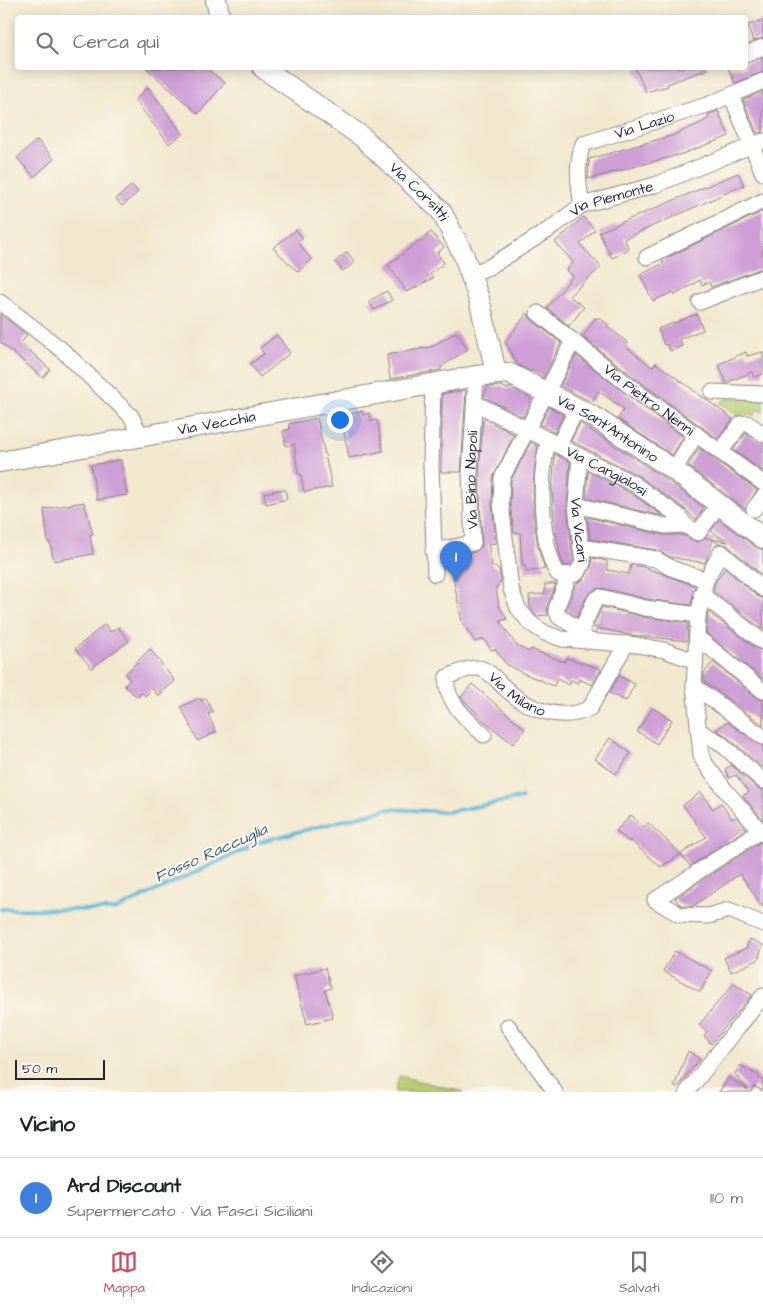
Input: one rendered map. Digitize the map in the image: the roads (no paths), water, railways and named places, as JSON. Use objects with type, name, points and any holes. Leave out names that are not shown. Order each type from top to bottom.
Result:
[{"type":"street","points":[[216,0],[219,15]]},
{"type":"street","points":[[748,53],[763,47]]},
{"type":"street","name":"Via Corsitti","points":[[265,70],[361,136],[441,211],[464,256],[479,299],[496,372]]},
{"type":"street","name":"Via Lazio","points":[[582,205],[578,182],[580,155],[583,144],[628,132],[731,96],[763,81]]},
{"type":"street","points":[[731,96],[757,144],[763,173]]},
{"type":"street","name":"Via Piemonte","points":[[470,274],[489,267],[582,205],[655,185],[757,144]]},
{"type":"street","points":[[647,257],[763,201]]},
{"type":"street","points":[[700,302],[763,276]]},
{"type":"street","points":[[0,302],[62,350],[131,416],[141,436]]},
{"type":"street","name":"Via Pietro Nenni","points":[[538,313],[632,388],[763,483]]},
{"type":"street","points":[[573,341],[502,478],[501,503],[511,589],[518,608],[530,623],[545,633],[562,639],[584,634],[626,644],[664,650],[695,660]]},
{"type":"street","name":"Via Sant'Antonino","points":[[433,384],[496,372],[514,375],[578,408],[674,470],[763,538]]},
{"type":"street","name":"Via Bino Napoli","points":[[433,551],[473,543],[470,474],[476,376]]},
{"type":"street","points":[[433,384],[431,466],[435,574]]},
{"type":"street","name":"Via Vecchia","points":[[0,462],[433,384]]},
{"type":"street","points":[[712,392],[763,394]]},
{"type":"street","name":"Via Cangialosi","points":[[475,403],[634,484],[679,516],[685,525]]},
{"type":"street","points":[[570,575],[558,574],[550,562],[541,488],[544,455],[578,408]]},
{"type":"street","points":[[720,452],[740,424],[747,423],[763,434]]},
{"type":"street","points":[[674,470],[696,434]]},
{"type":"street","name":"Via Vicari","points":[[580,456],[576,505],[583,563],[576,574],[570,575],[556,612],[561,619],[584,634]]},
{"type":"street","points":[[754,509],[763,497]]},
{"type":"street","points":[[576,505],[665,526],[685,525],[698,533],[719,504]]},
{"type":"street","points":[[581,547],[656,559],[704,587],[763,642]]},
{"type":"street","points":[[763,588],[721,552],[704,587],[698,615],[694,686],[704,762],[762,833],[656,900],[680,915],[708,916],[729,910],[763,924]]},
{"type":"street","points":[[584,634],[596,600],[600,598],[645,608],[698,615]]},
{"type":"street","points":[[697,637],[763,691]]},
{"type":"street","name":"Via Milano","points":[[484,735],[460,713],[446,685],[447,677],[476,667],[484,669],[507,691],[528,705],[542,711],[574,714],[590,708],[626,644]]},
{"type":"street","points":[[694,686],[763,737]]},
{"type":"street","points":[[699,731],[720,742],[763,781]]},
{"type":"street","points":[[687,1092],[763,996]]},
{"type":"street","points":[[508,1026],[555,1092]]},
{"type":"waterway","name":"Fosso Raccuglia","points":[[0,909],[115,910],[262,841],[388,809],[447,812],[522,798]]},
{"type":"place","name":"Ard Discount","points":[[456,582]]}]
